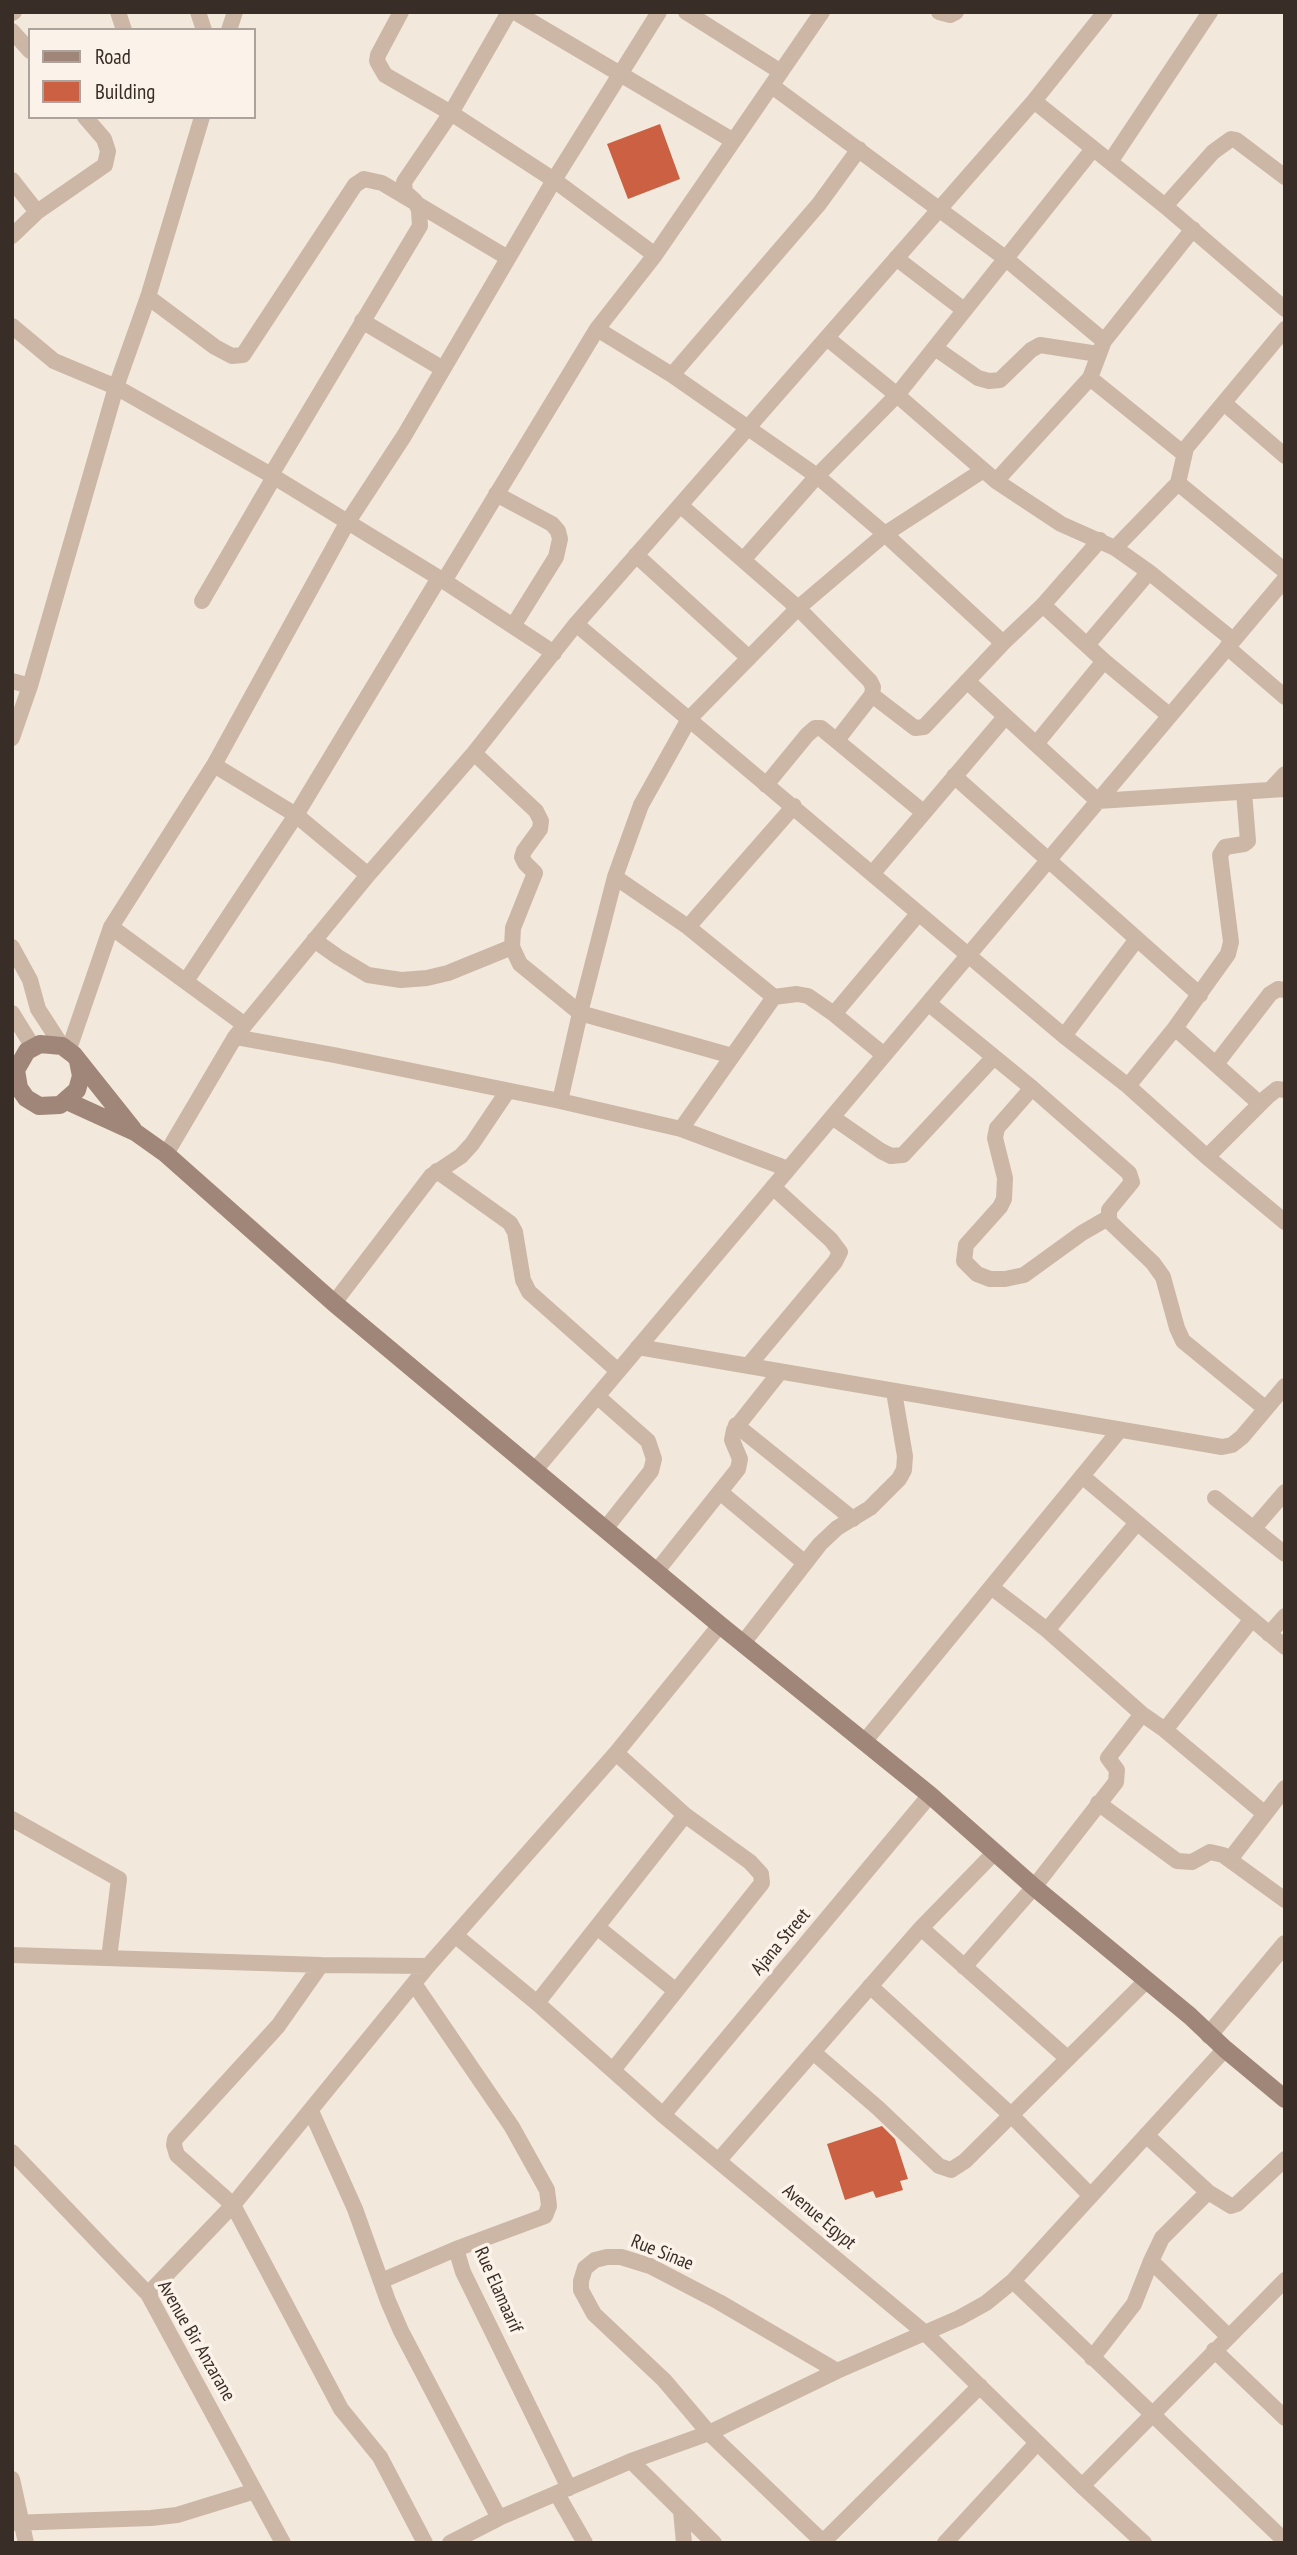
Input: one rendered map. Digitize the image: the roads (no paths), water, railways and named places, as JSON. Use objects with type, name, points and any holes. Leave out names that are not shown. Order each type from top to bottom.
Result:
[{"type":"main road","points":[[69,1052],[81,1076],[77,1090],[67,1101],[53,1107],[38,1106],[16,1088],[16,1070],[22,1053],[47,1043],[69,1052],[135,1132]]},
{"type":"main road","points":[[67,1101],[135,1132],[166,1154],[334,1303],[720,1625],[930,1795],[1034,1887],[1190,2016],[1285,2099]]},
{"type":"street","points":[[401,12],[378,55],[379,66],[389,77],[451,113],[554,180],[655,255]]},
{"type":"street","points":[[202,601],[362,321],[420,226],[421,218],[417,205],[405,191],[404,182],[451,113],[509,12]]},
{"type":"street","points":[[515,12],[732,140]]},
{"type":"street","points":[[69,1052],[111,927],[214,765],[347,523],[404,436],[554,180],[659,12]]},
{"type":"street","points":[[686,12],[781,72]]},
{"type":"street","points":[[186,981],[296,815],[597,329],[655,255],[822,12]]},
{"type":"street","points":[[939,12],[950,15],[956,12]]},
{"type":"street","points":[[166,1154],[240,1031],[314,940],[474,753],[576,624],[1034,101],[1105,12]]},
{"type":"street","points":[[1110,162],[1210,12]]},
{"type":"street","points":[[13,34],[28,49]]},
{"type":"street","points":[[772,86],[1005,258],[1101,347]]},
{"type":"street","points":[[1034,101],[1193,229],[1285,309]]},
{"type":"street","points":[[12,236],[37,212],[105,165],[108,152],[104,139],[87,119]]},
{"type":"street","points":[[12,738],[30,686],[116,387],[148,297],[201,119]]},
{"type":"street","points":[[1165,206],[1213,152],[1231,139],[1285,177]]},
{"type":"street","points":[[672,375],[818,204],[859,149]]},
{"type":"street","points":[[743,560],[817,476],[897,395],[1093,149]]},
{"type":"street","points":[[148,297],[215,346],[232,356],[243,355],[358,183],[364,179],[377,181],[508,258]]},
{"type":"street","points":[[12,180],[37,212]]},
{"type":"street","points":[[996,481],[1090,378],[1101,347],[1193,229]]},
{"type":"street","points":[[896,258],[964,310]]},
{"type":"street","points":[[362,321],[443,369]]},
{"type":"street","points":[[12,326],[54,361],[116,387],[272,476],[554,653]]},
{"type":"street","points":[[597,329],[672,375],[817,476],[885,534],[1003,643]]},
{"type":"street","points":[[1115,548],[1178,483],[1184,454],[1285,329]]},
{"type":"street","points":[[827,338],[897,395],[982,471],[1060,524],[1115,548],[1149,572],[1230,643],[1285,697]]},
{"type":"street","points":[[935,348],[978,378],[989,381],[1000,380],[1031,350],[1040,345],[1101,347]]},
{"type":"street","points":[[1090,378],[1184,454]]},
{"type":"street","points":[[1224,403],[1285,456]]},
{"type":"street","points":[[560,1101],[615,877],[641,805],[689,719],[797,608],[885,534],[982,471]]},
{"type":"street","points":[[1178,483],[1285,571]]},
{"type":"street","points":[[496,494],[552,524],[560,539],[556,557],[513,626]]},
{"type":"street","points":[[680,505],[797,608],[866,676],[873,687],[872,695],[837,740]]},
{"type":"street","points":[[872,695],[915,728],[922,728],[1043,605],[1100,540]]},
{"type":"street","points":[[636,555],[749,658]]},
{"type":"street","points":[[1087,645],[1149,572]]},
{"type":"street","points":[[535,1470],[1285,579]]},
{"type":"street","points":[[1043,605],[1170,716]]},
{"type":"street","points":[[576,624],[794,806],[918,914],[1128,1086],[1285,1222]]},
{"type":"street","points":[[1036,744],[1104,661]]},
{"type":"street","points":[[12,681],[30,686]]},
{"type":"street","points":[[967,681],[1098,801],[1278,790],[1285,774]]},
{"type":"street","points":[[872,874],[1005,717]]},
{"type":"street","points":[[766,785],[812,730],[821,728],[923,812]]},
{"type":"street","points":[[474,753],[536,811],[541,821],[540,829],[522,857],[534,871],[534,878],[513,928],[512,947],[520,964],[580,1013],[732,1056]]},
{"type":"street","points":[[214,765],[296,815],[368,875]]},
{"type":"street","points":[[954,776],[1200,995]]},
{"type":"street","points":[[1128,1086],[1200,995],[1228,954],[1230,946],[1220,855],[1225,847],[1248,841],[1244,792]]},
{"type":"street","points":[[688,927],[794,806]]},
{"type":"street","points":[[615,877],[688,927],[774,997],[808,996],[884,1055]]},
{"type":"street","points":[[834,1014],[918,914]]},
{"type":"street","points":[[111,927],[186,981],[240,1031],[334,1055],[560,1101],[681,1129],[788,1169]]},
{"type":"street","points":[[1064,1036],[1137,939]]},
{"type":"street","points":[[314,940],[368,975],[401,980],[427,978],[448,972],[512,947]]},
{"type":"street","points":[[12,947],[30,980],[38,1009],[69,1052]]},
{"type":"street","points":[[1216,1064],[1270,994],[1278,989],[1285,990]]},
{"type":"street","points":[[681,1129],[774,997]]},
{"type":"street","points":[[928,1003],[1123,1166],[1132,1177],[1130,1186],[1109,1210],[1108,1218],[1114,1228],[1153,1263],[1163,1277],[1183,1341],[1266,1409]]},
{"type":"street","points":[[12,1013],[22,1053]]},
{"type":"street","points":[[1175,1028],[1259,1103]]},
{"type":"street","points":[[832,1117],[881,1151],[891,1156],[903,1155],[995,1057]]},
{"type":"street","points":[[1032,1088],[997,1128],[997,1147],[1005,1178],[1004,1199],[1000,1207],[965,1245],[964,1261],[984,1277],[998,1280],[1014,1278],[1024,1275],[1082,1233],[1108,1218]]},
{"type":"street","points":[[1207,1157],[1259,1103],[1277,1089],[1285,1090]]},
{"type":"street","points":[[334,1303],[415,1196],[437,1171],[454,1162],[467,1150],[507,1092]]},
{"type":"street","points":[[437,1171],[510,1223],[515,1232],[523,1280],[528,1292],[618,1371]]},
{"type":"street","points":[[748,1366],[835,1262],[840,1252],[831,1240],[773,1187]]},
{"type":"street","points":[[638,1348],[1222,1447],[1232,1445],[1242,1437],[1285,1386]]},
{"type":"street","points":[[656,1572],[740,1465],[732,1437],[736,1425],[780,1372]]},
{"type":"street","points":[[743,1643],[828,1536],[870,1508],[899,1479],[904,1469],[905,1456],[894,1392]]},
{"type":"street","points":[[597,1396],[648,1441],[653,1452],[650,1471],[605,1529]]},
{"type":"street","points":[[736,1425],[853,1519]]},
{"type":"street","points":[[864,1742],[1119,1431]]},
{"type":"street","points":[[1082,1476],[1285,1647]]},
{"type":"street","points":[[720,1492],[805,1563]]},
{"type":"street","points":[[1254,1528],[1285,1492]]},
{"type":"street","points":[[1215,1498],[1285,1555]]},
{"type":"street","points":[[1047,1629],[1136,1524]]},
{"type":"street","points":[[991,1587],[1047,1629],[1143,1714],[1265,1814]]},
{"type":"street","points":[[1269,1634],[1285,1616]]},
{"type":"street","points":[[1165,1730],[1252,1619]]},
{"type":"street","points":[[148,2294],[233,2205],[428,1966],[616,1753],[720,1625]]},
{"type":"street","points":[[964,1967],[1034,1887],[1118,1778],[1117,1770],[1108,1758],[1143,1714]]},
{"type":"street","points":[[613,2070],[762,1883],[761,1874],[750,1862],[685,1815],[616,1753]]},
{"type":"street","points":[[1231,1858],[1284,1792]]},
{"type":"street","name":"Ajana Street","points":[[663,2115],[930,1795]]},
{"type":"street","points":[[1098,1804],[1177,1861],[1192,1862],[1210,1852],[1231,1858],[1285,1900]]},
{"type":"street","points":[[537,2003],[685,1815]]},
{"type":"street","points":[[12,1819],[119,1878],[109,1958]]},
{"type":"street","points":[[719,2160],[921,1928],[995,1852]]},
{"type":"street","points":[[597,1927],[676,1991]]},
{"type":"street","points":[[921,1928],[1066,2057]]},
{"type":"street","name":"Avenue Egypt","points":[[456,1936],[537,2003],[663,2115],[925,2333],[1144,2543]]},
{"type":"street","points":[[1209,2035],[1285,1944]]},
{"type":"street","points":[[12,1955],[428,1966]]},
{"type":"street","points":[[321,1965],[278,2026],[175,2139],[174,2145],[177,2155],[233,2205],[341,2409],[380,2457],[425,2543]]},
{"type":"street","points":[[813,2052],[947,2170],[965,2161],[1066,2057],[1146,1980]]},
{"type":"street","name":"Rue Elamaarif","points":[[415,1985],[512,2127],[544,2181],[549,2198],[549,2212],[545,2216],[456,2249],[463,2272],[585,2543]]},
{"type":"street","points":[[870,1986],[1011,2115],[1091,2196]]},
{"type":"street","points":[[450,2543],[499,2518],[631,2461],[709,2433],[986,2303],[1013,2281],[1226,2049]]},
{"type":"street","points":[[311,2111],[355,2209],[401,2331],[499,2518]]},
{"type":"street","points":[[1146,2135],[1208,2192],[1228,2205],[1236,2206],[1285,2159]]},
{"type":"street","name":"Avenue Bir Anzarane","points":[[12,2152],[148,2294],[283,2543]]},
{"type":"street","points":[[1092,2358],[1134,2304],[1151,2260],[1163,2238],[1208,2192]]},
{"type":"street","points":[[381,2281],[456,2249]]},
{"type":"street","name":"Rue Sinae","points":[[823,2542],[709,2433],[664,2380],[594,2314],[586,2300],[581,2281],[590,2263],[599,2258],[614,2257],[650,2266],[719,2302],[837,2371]]},
{"type":"street","points":[[1151,2260],[1228,2336]]},
{"type":"street","points":[[1082,2486],[1285,2280]]},
{"type":"street","points":[[1013,2281],[1285,2541]]},
{"type":"street","points":[[1214,2350],[1285,2418]]},
{"type":"street","points":[[823,2542],[980,2386]]},
{"type":"street","points":[[946,2543],[1037,2443]]},
{"type":"street","points":[[631,2461],[714,2543]]},
{"type":"street","points":[[12,2479],[17,2523],[26,2543]]},
{"type":"street","points":[[17,2523],[177,2515],[255,2491]]},
{"type":"street","points":[[681,2511],[684,2543]]}]
